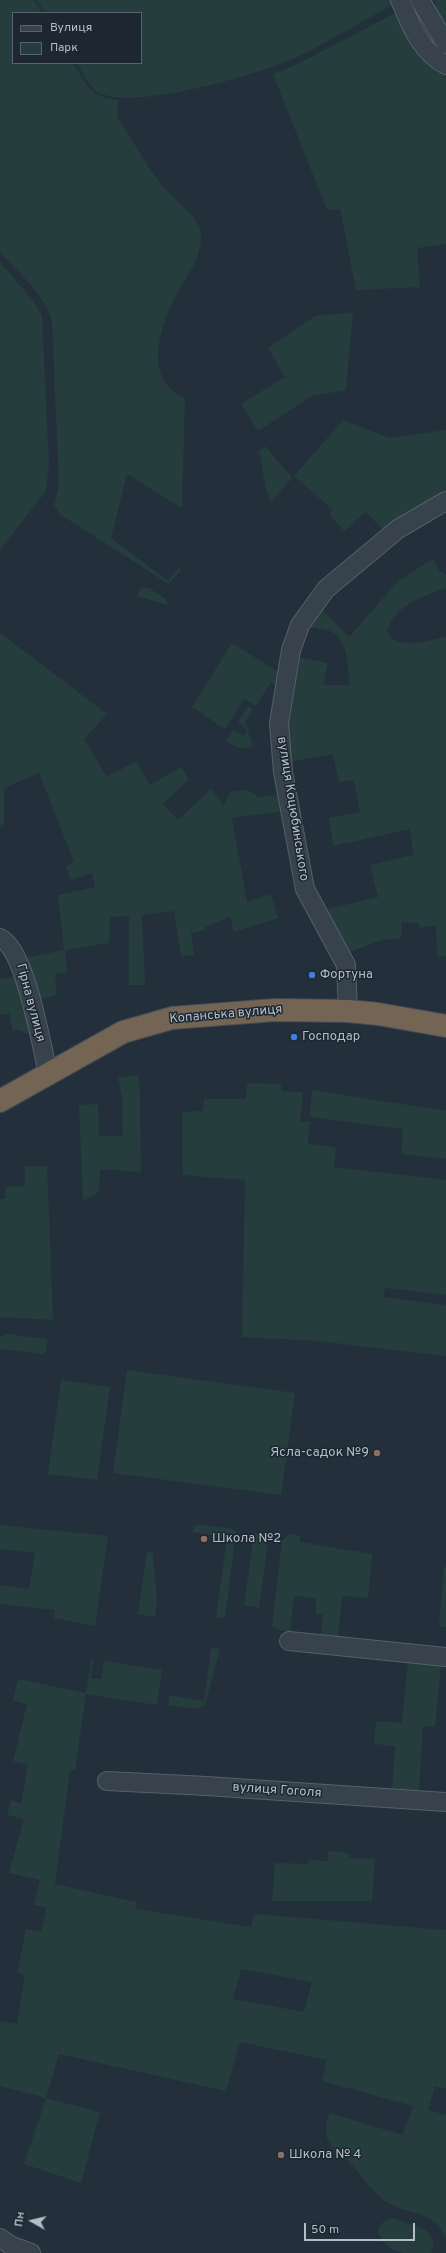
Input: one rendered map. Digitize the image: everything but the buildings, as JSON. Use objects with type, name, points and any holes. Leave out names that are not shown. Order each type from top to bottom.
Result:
[{"type":"highway","name":"Копанська вулиця","points":[[0,1101],[123,1032],[172,1018],[275,1010],[348,1011],[378,1014],[446,1026]]},
{"type":"street","points":[[400,0],[418,39],[433,57],[446,65]]},
{"type":"street","points":[[426,5],[446,44]]},
{"type":"street","name":"вулиця Коцюбинського","points":[[348,1011],[346,965],[305,889],[283,772],[279,723],[291,650],[300,625],[326,589],[398,529],[446,501]]},
{"type":"street","name":"Гірна вулиця","points":[[0,938],[6,940],[11,946],[22,967],[48,1074]]},
{"type":"street","points":[[289,1641],[446,1657]]},
{"type":"street","name":"вулиця Гоголя","points":[[107,1781],[446,1802]]},
{"type":"street","points":[[0,2238],[12,2246],[31,2253]]},
{"type":"green space","points":[[0,0],[34,0],[41,12],[12,12],[12,64],[74,64],[86,84],[96,93],[102,97],[119,100],[117,110],[118,118],[155,176],[169,193],[190,213],[198,225],[200,232],[200,247],[195,263],[169,309],[165,320],[161,333],[158,358],[164,381],[173,391],[185,398],[182,508],[127,474],[111,538],[168,581],[180,566],[180,571],[169,584],[61,515],[54,505],[59,485],[52,321],[37,293],[0,252]]},
{"type":"green space","points":[[37,0],[394,0],[396,3],[320,45],[278,65],[226,81],[196,88],[166,94],[138,97],[115,97],[98,92],[89,83],[78,64],[142,64],[142,12],[44,12]]},
{"type":"green space","points":[[436,0],[446,0],[446,29],[436,10]]},
{"type":"green space","points":[[399,11],[429,61],[446,77],[446,244],[417,248],[420,287],[356,290],[340,209],[327,210],[273,74],[296,65]]},
{"type":"green space","points":[[0,262],[34,302],[42,316],[49,464],[46,491],[0,550]]},
{"type":"green space","points":[[353,312],[346,390],[312,396],[258,431],[241,404],[285,377],[268,348],[315,316]]},
{"type":"green space","points":[[343,420],[389,438],[446,430],[446,491],[412,510],[384,531],[366,512],[344,531],[329,514],[333,510],[294,476]]},
{"type":"green space","points":[[265,446],[292,478],[271,502],[266,489],[259,451]]},
{"type":"green space","points":[[433,559],[439,570],[446,575],[446,588],[419,598],[403,608],[391,622],[387,631],[391,637],[397,641],[405,643],[422,642],[446,637],[446,956],[437,957],[436,925],[420,928],[419,923],[402,922],[401,938],[382,940],[349,952],[324,910],[378,897],[370,865],[413,855],[410,829],[333,846],[329,818],[360,812],[354,780],[339,782],[333,754],[290,762],[287,722],[298,657],[328,663],[323,685],[349,685],[349,671],[341,641],[332,632],[320,628],[307,628],[320,608],[349,637],[398,581]]},
{"type":"green space","points":[[142,588],[149,588],[166,599],[168,605],[136,596]]},
{"type":"green space","points":[[0,633],[107,714],[84,739],[107,777],[136,761],[150,785],[181,767],[189,779],[163,804],[178,820],[211,789],[224,806],[230,792],[247,790],[256,794],[257,798],[281,794],[284,811],[232,818],[247,902],[271,894],[278,918],[234,932],[230,917],[205,927],[205,930],[191,933],[194,955],[181,956],[174,911],[142,915],[145,985],[129,985],[129,916],[110,917],[109,943],[65,950],[67,972],[55,974],[57,995],[36,1000],[25,958],[64,950],[58,895],[95,887],[92,873],[71,880],[66,866],[74,862],[39,773],[4,788],[4,824],[0,826]]},
{"type":"green space","points":[[232,643],[280,673],[278,686],[271,682],[256,706],[244,699],[225,729],[192,707]]},
{"type":"green space","points":[[248,706],[253,710],[245,722],[253,747],[238,748],[226,741],[233,730],[244,736],[247,732],[245,727],[238,722]]},
{"type":"green space","points":[[19,977],[31,1032],[26,1034],[20,1030],[13,1031],[9,1013],[0,1015],[0,979]]},
{"type":"green space","points":[[138,1075],[140,1094],[141,1172],[100,1169],[99,1192],[83,1201],[79,1105],[98,1104],[99,1136],[123,1136],[122,1097],[118,1078]]},
{"type":"green space","points":[[247,1083],[281,1084],[281,1091],[303,1092],[300,1121],[310,1122],[308,1144],[336,1147],[334,1167],[446,1180],[446,1295],[385,1288],[384,1297],[446,1305],[446,1356],[317,1341],[242,1337],[245,1180],[183,1175],[182,1112],[203,1111],[204,1099],[246,1099]]},
{"type":"green space","points":[[312,1090],[446,1111],[446,1159],[401,1154],[403,1129],[310,1117]]},
{"type":"green space","points":[[25,1166],[47,1166],[53,1320],[0,1317],[0,1199],[5,1198],[6,1187],[25,1186]]},
{"type":"green space","points":[[7,1334],[48,1339],[45,1354],[0,1349],[0,1337]]},
{"type":"green space","points":[[127,1370],[295,1393],[281,1495],[113,1473]]},
{"type":"green space","points":[[61,1380],[110,1387],[97,1480],[48,1474]]},
{"type":"green space","points":[[199,1524],[232,1529],[236,1532],[225,1618],[216,1617],[227,1538],[193,1532],[194,1526]]},
{"type":"green space","points":[[0,1525],[108,1536],[95,1626],[54,1618],[55,1610],[0,1604],[0,1585],[29,1589],[35,1553],[0,1549]]},
{"type":"green space","points":[[254,1533],[269,1535],[259,1608],[244,1605]]},
{"type":"green space","points":[[289,1534],[300,1536],[300,1542],[372,1554],[368,1598],[342,1596],[338,1637],[321,1635],[323,1615],[316,1614],[316,1598],[294,1596],[290,1632],[279,1630],[272,1626],[282,1541]]},
{"type":"green space","points":[[147,1552],[153,1553],[157,1602],[155,1617],[138,1614]]},
{"type":"green space","points":[[444,1567],[446,1567],[446,1627],[439,1627]]},
{"type":"green space","points":[[211,1648],[220,1649],[205,1705],[197,1709],[168,1705],[170,1695],[204,1701]]},
{"type":"green space","points":[[91,1659],[93,1659],[91,1678],[101,1679],[104,1661],[162,1670],[157,1705],[86,1694],[75,1770],[70,1770],[55,1884],[136,1902],[136,1909],[251,1927],[255,1914],[446,1930],[446,2089],[435,2086],[428,2110],[446,2115],[446,2237],[441,2228],[435,2222],[421,2215],[398,2208],[378,2196],[354,2167],[332,2147],[326,2134],[329,2113],[403,2135],[413,2106],[322,2081],[327,2060],[240,2042],[226,2091],[59,2054],[46,2098],[0,2086],[0,2021],[17,2024],[25,1975],[17,1973],[26,1929],[41,1932],[47,1908],[34,1905],[40,1880],[9,1873],[24,1819],[7,1815],[11,1800],[21,1803],[28,1765],[13,1761],[27,1704],[13,1701],[18,1679],[86,1693]],"holes":[[[241,1969],[312,1982],[304,2012],[233,1999]]]},
{"type":"green space","points":[[408,1661],[441,1664],[435,1726],[423,1726],[419,1790],[392,1789],[395,1746],[374,1744],[376,1721],[402,1723]]},
{"type":"green space","points":[[328,1851],[349,1853],[349,1858],[375,1859],[372,1901],[272,1901],[275,1863],[308,1864],[309,1860],[328,1861]]},
{"type":"green space","points":[[46,2098],[100,2112],[81,2183],[24,2164]]},
{"type":"green space","points":[[394,2218],[426,2230],[434,2243],[431,2253],[403,2253],[395,2251],[383,2242],[379,2231],[380,2225],[385,2221]]},
{"type":"place","name":"Фортуна","points":[[312,975]]},
{"type":"place","name":"Господар","points":[[294,1037]]},
{"type":"place","name":"Ясла-садок №9","points":[[377,1453]]},
{"type":"place","name":"Школа №2","points":[[204,1539]]},
{"type":"place","name":"Школа № 4","points":[[281,2155]]}]
